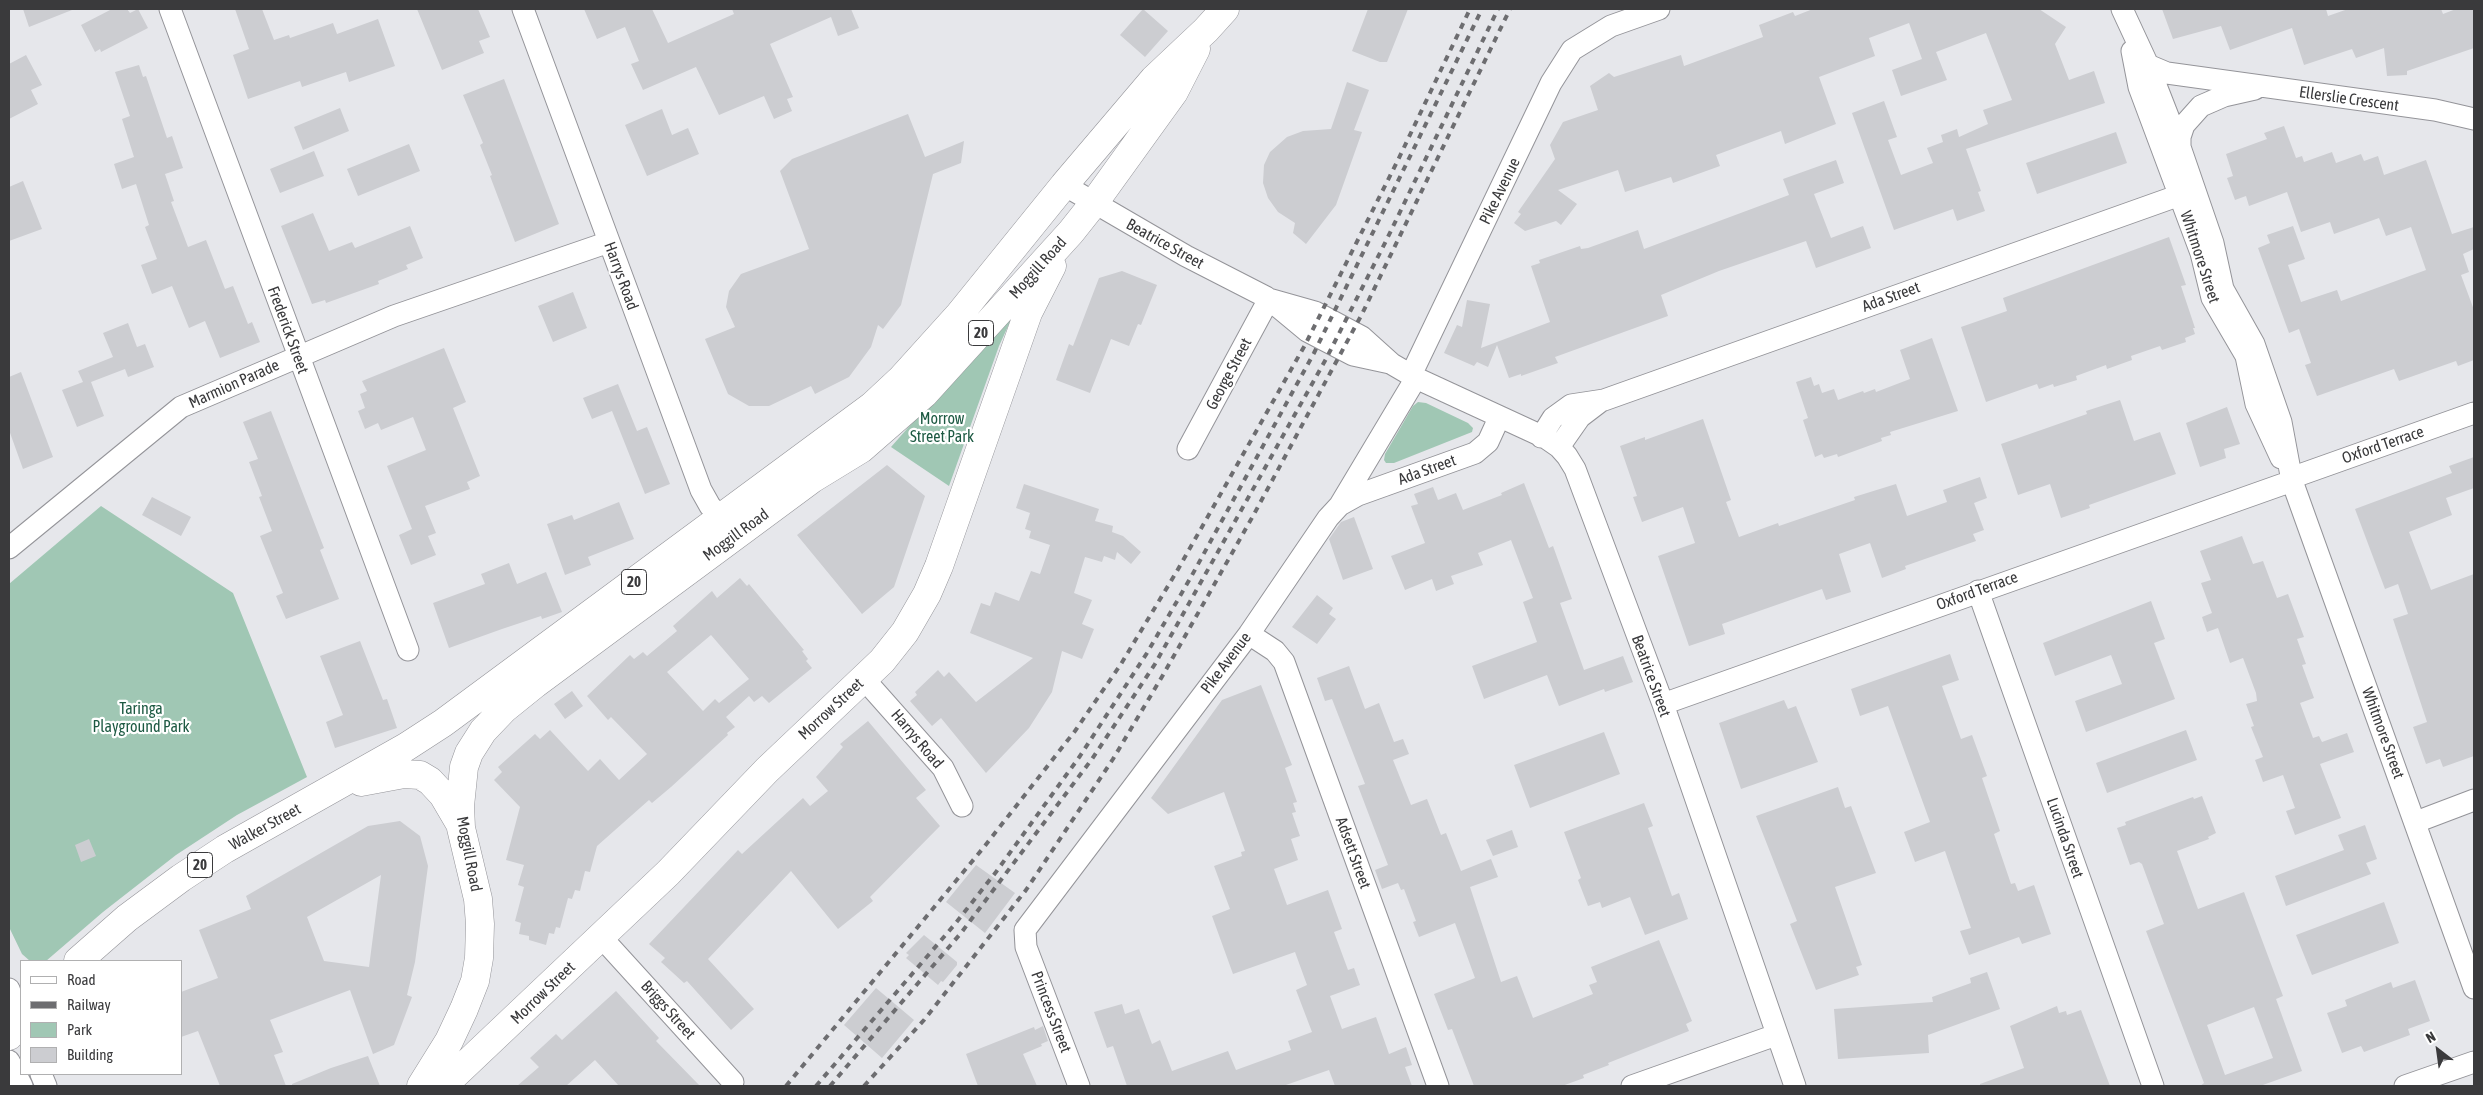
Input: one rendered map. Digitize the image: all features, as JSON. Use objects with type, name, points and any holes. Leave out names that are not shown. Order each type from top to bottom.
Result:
[{"type":"highway","name":"Moggill Road","points":[[421,1086],[449,1041],[464,1009],[475,981],[479,958],[480,924],[478,899],[461,826],[460,793],[464,767],[477,740],[496,716],[730,525],[902,378],[958,316],[1064,185],[1154,79],[1206,30],[1225,9]]},
{"type":"highway","name":"Moggill Road","points":[[335,788],[443,723],[730,525],[861,449],[892,424],[943,374],[1071,232],[1174,92],[1206,30]]},
{"type":"highway","name":"Morrow Street","points":[[443,1086],[602,938],[668,873],[767,770],[864,678],[899,640],[927,594],[1028,314],[1071,232]]},
{"type":"highway","points":[[335,788],[398,774],[420,775],[430,781],[443,794],[461,826]]},
{"type":"highway","name":"Walker Street","points":[[79,960],[127,918],[181,878],[225,850],[335,788]]},
{"type":"highway","points":[[9,1036],[20,1023]]},
{"type":"street","name":"Frederick Street","points":[[170,9],[408,650]]},
{"type":"street","name":"Harrys Road","points":[[522,9],[701,490],[710,506],[730,525]]},
{"type":"street","name":"Pike Avenue","points":[[1025,938],[1025,930],[1249,634],[1332,512],[1340,505],[1413,377],[1551,83],[1572,50],[1611,26],[1659,9]]},
{"type":"street","name":"Whitmore Street","points":[[2126,18],[2148,65],[2180,147],[2187,192],[2201,253],[2212,274],[2215,306],[2246,356],[2256,404],[2292,480],[2474,988]]},
{"type":"street","name":"Whitmore Street","points":[[2126,18],[2139,87],[2187,192]]},
{"type":"street","name":"Ellerslie Crescent","points":[[2148,65],[2167,73],[2236,81],[2263,88],[2435,110],[2474,119]]},
{"type":"street","name":"Ellerslie Crescent","points":[[2180,147],[2180,137],[2184,125],[2201,106],[2224,96],[2263,88]]},
{"type":"street","name":"Ellerslie Crescent","points":[[2435,110],[2474,104]]},
{"type":"street","name":"Beatrice Street","points":[[1064,185],[1186,256],[1268,299],[1315,312],[1362,337],[1392,364],[1413,377],[1550,442],[1575,469],[1662,704],[1795,1086]]},
{"type":"street","name":"Ada Street","points":[[1550,442],[1604,400],[2187,192]]},
{"type":"street","name":"Marmion Parade","points":[[9,548],[181,407],[394,316],[609,242]]},
{"type":"street","name":"George Street","points":[[1188,449],[1268,299]]},
{"type":"street","name":"Oxford Terrace","points":[[1662,704],[2292,480],[2474,413]]},
{"type":"street","name":"Ada Street","points":[[1340,505],[1358,495],[1475,453],[1488,442],[1499,418]]},
{"type":"street","name":"Lucinda Street","points":[[1978,591],[2153,1086]]},
{"type":"street","name":"Adsett Street","points":[[1249,634],[1275,651],[1284,662],[1438,1086]]},
{"type":"street","name":"Harrys Road","points":[[864,678],[943,768],[962,806]]},
{"type":"street","points":[[2416,822],[2474,800]]},
{"type":"street","name":"Briggs Street","points":[[602,938],[734,1082]]},
{"type":"street","name":"Princess Street","points":[[1025,938],[1026,947],[1079,1086]]},
{"type":"street","points":[[9,989],[20,1019]]},
{"type":"street","points":[[1632,1086],[1776,1035]]},
{"type":"street","points":[[9,1061],[22,1086]]},
{"type":"street","points":[[2405,1086],[2474,1062]]},
{"type":"green space","name":"Morrow Street Park","points":[[1013,309],[1015,311],[999,346],[949,486],[891,447]]},
{"type":"green space","points":[[1418,402],[1426,403],[1468,423],[1473,428],[1472,432],[1394,463],[1386,463],[1384,460],[1385,454],[1413,406]]},
{"type":"green space","name":"Taringa Playground Park","points":[[101,506],[233,593],[307,777],[237,815],[176,855],[103,912],[47,960],[29,960],[22,954],[9,927],[9,584]]},
{"type":"building","points":[[23,9],[72,9],[72,10],[29,27]]},
{"type":"building","points":[[112,9],[127,9],[130,13],[138,9],[148,28],[101,52],[100,49],[95,52],[81,25]]},
{"type":"building","points":[[235,9],[262,9],[274,40],[289,35],[290,38],[333,23],[337,34],[378,19],[395,66],[349,82],[346,72],[302,87],[300,81],[248,99],[233,55],[249,49]]},
{"type":"building","points":[[417,9],[478,9],[490,37],[479,41],[484,53],[442,70]]},
{"type":"building","points":[[584,9],[652,9],[668,43],[734,14],[732,9],[851,9],[859,28],[838,36],[831,17],[770,44],[793,97],[787,99],[792,111],[774,119],[764,96],[719,115],[696,67],[643,90],[631,64],[639,61],[625,27],[597,39]]},
{"type":"building","points":[[1143,9],[1168,31],[1145,57],[1120,35]]},
{"type":"building","points":[[1368,9],[1408,9],[1387,62],[1380,62],[1352,51]]},
{"type":"building","points":[[1813,9],[2039,9],[2066,27],[2055,44],[2069,80],[2094,71],[2105,103],[1966,149],[1981,191],[1978,192],[1985,211],[1957,221],[1953,209],[1894,230],[1852,113],[1884,101],[1897,137],[1888,140],[1901,175],[1933,163],[1927,148],[1943,142],[1941,135],[1957,129],[1959,137],[1988,124],[1983,110],[2012,100],[1986,33],[1936,52],[1947,80],[1901,96],[1892,70],[1922,59],[1909,23],[1869,38],[1875,56],[1819,77],[1836,124],[1785,144],[1781,131],[1716,155],[1720,166],[1673,183],[1671,177],[1625,192],[1618,170],[1558,190],[1577,204],[1561,225],[1556,221],[1525,231],[1514,223],[1521,214],[1518,212],[1555,159],[1550,145],[1563,122],[1598,110],[1590,86],[1609,73],[1614,77],[1681,55],[1684,66],[1763,37],[1759,25],[1793,12],[1795,16]]},
{"type":"building","points":[[2162,9],[2326,9],[2328,16],[2348,9],[2441,9],[2443,14],[2456,9],[2474,9],[2474,48],[2407,71],[2407,75],[2387,76],[2384,48],[2356,58],[2352,49],[2304,65],[2292,28],[2230,50],[2221,26],[2173,39]]},
{"type":"building","points":[[26,55],[42,85],[31,90],[38,104],[9,119],[9,64]]},
{"type":"building","points":[[139,65],[143,77],[146,76],[167,138],[172,136],[183,168],[165,174],[174,201],[171,202],[188,247],[206,240],[225,289],[233,286],[248,324],[252,322],[260,342],[220,358],[205,321],[189,328],[172,286],[152,294],[141,265],[157,259],[145,227],[149,225],[136,184],[122,189],[114,164],[134,157],[122,119],[130,116],[115,72]]},
{"type":"building","points":[[504,79],[559,224],[515,242],[490,176],[492,175],[480,145],[483,143],[463,95]]},
{"type":"building","points":[[1347,82],[1369,90],[1354,130],[1362,132],[1336,205],[1306,244],[1293,233],[1295,223],[1278,212],[1268,198],[1263,183],[1264,165],[1270,152],[1287,137],[1303,131],[1331,129]]},
{"type":"building","points":[[340,108],[349,131],[303,150],[294,127]]},
{"type":"building","points":[[662,109],[672,135],[688,128],[699,154],[647,176],[625,125]]},
{"type":"building","points":[[908,114],[925,157],[964,141],[961,163],[933,174],[901,305],[883,329],[878,325],[871,347],[849,377],[815,394],[811,386],[769,406],[749,406],[728,394],[705,339],[735,327],[726,307],[729,291],[741,274],[809,249],[780,171],[792,159]]},
{"type":"building","points":[[2284,126],[2296,158],[2302,156],[2304,162],[2332,152],[2336,163],[2361,154],[2364,161],[2378,156],[2384,175],[2426,160],[2452,234],[2474,227],[2474,249],[2463,254],[2469,272],[2461,275],[2474,310],[2474,360],[2458,366],[2456,361],[2399,381],[2394,369],[2317,396],[2305,365],[2311,363],[2299,329],[2289,333],[2258,248],[2270,243],[2267,235],[2293,226],[2305,259],[2288,265],[2301,302],[2337,290],[2341,301],[2426,270],[2411,227],[2386,236],[2379,218],[2334,234],[2330,222],[2301,232],[2287,192],[2249,206],[2246,196],[2235,200],[2227,178],[2233,176],[2226,154],[2267,139],[2264,133]]},
{"type":"building","points":[[2116,132],[2127,163],[2037,194],[2026,163]]},
{"type":"building","points":[[409,144],[420,171],[358,196],[347,169]]},
{"type":"building","points":[[314,151],[324,176],[280,193],[270,169]]},
{"type":"building","points":[[1836,160],[1844,183],[1814,194],[1831,238],[1863,226],[1871,248],[1816,268],[1806,241],[1719,271],[1661,295],[1668,316],[1555,357],[1558,363],[1521,376],[1521,374],[1509,378],[1497,345],[1488,367],[1477,362],[1474,366],[1444,353],[1457,325],[1462,327],[1467,300],[1490,304],[1481,348],[1550,322],[1531,266],[1540,263],[1539,260],[1580,246],[1581,249],[1588,248],[1638,230],[1644,249],[1789,195],[1783,179]]},
{"type":"building","points":[[23,181],[42,229],[9,241],[9,187]]},
{"type":"building","points":[[313,213],[329,251],[352,242],[355,248],[410,226],[423,258],[406,265],[408,269],[378,281],[379,284],[326,303],[325,300],[312,304],[281,226]]},
{"type":"building","points":[[2169,237],[2186,285],[2181,286],[2195,328],[2193,328],[2195,334],[2185,338],[2186,342],[2162,350],[2160,346],[2131,356],[2132,360],[2107,369],[2106,365],[2076,376],[2077,380],[2054,387],[2053,384],[2039,389],[2037,384],[1986,402],[1961,327],[2007,311],[2003,298]]},
{"type":"building","points":[[1122,271],[1157,285],[1141,325],[1138,324],[1129,346],[1111,339],[1090,393],[1056,380],[1069,344],[1073,346],[1099,278]]},
{"type":"building","points":[[573,292],[587,328],[553,342],[538,306]]},
{"type":"building","points":[[128,323],[137,347],[145,344],[154,367],[128,377],[125,369],[91,382],[104,416],[77,427],[62,390],[83,382],[78,371],[113,357],[103,333]]},
{"type":"building","points":[[1932,338],[1958,411],[1890,432],[1891,435],[1881,438],[1882,441],[1838,457],[1837,454],[1824,458],[1822,454],[1815,457],[1803,420],[1808,418],[1796,382],[1811,377],[1814,386],[1819,384],[1822,393],[1834,389],[1838,400],[1863,391],[1864,393],[1875,389],[1876,392],[1910,379],[1900,350]]},
{"type":"building","points":[[444,348],[466,402],[453,408],[480,476],[467,482],[470,489],[425,506],[436,533],[428,536],[436,555],[411,565],[399,535],[412,529],[387,466],[426,450],[413,417],[381,430],[378,423],[365,429],[358,411],[365,408],[360,394],[367,391],[362,381]]},
{"type":"building","points":[[21,372],[53,457],[23,469],[9,430],[9,377]]},
{"type":"building","points":[[618,384],[637,431],[647,427],[670,484],[645,494],[612,411],[592,419],[583,398]]},
{"type":"building","points":[[2120,400],[2134,441],[2160,432],[2176,474],[2089,505],[2090,508],[2061,518],[2050,484],[2018,495],[2001,444],[2087,414],[2086,411]]},
{"type":"building","points":[[2227,407],[2240,444],[2224,449],[2226,458],[2200,467],[2186,423]]},
{"type":"building","points":[[271,411],[324,548],[320,550],[339,599],[286,619],[276,596],[283,593],[260,536],[272,531],[259,497],[262,496],[249,462],[258,459],[243,422]]},
{"type":"building","points":[[1703,419],[1731,500],[1726,502],[1739,537],[1778,523],[1779,526],[1855,500],[1854,497],[1896,484],[1907,516],[1947,502],[1943,490],[1980,477],[1987,498],[1974,503],[1984,530],[1973,534],[1976,541],[1905,566],[1906,569],[1882,578],[1870,543],[1839,554],[1851,592],[1826,600],[1822,589],[1722,624],[1725,634],[1689,646],[1658,556],[1695,543],[1683,507],[1642,522],[1633,497],[1637,496],[1620,446],[1645,437],[1645,440]]},
{"type":"building","points":[[2474,457],[2474,488],[2446,498],[2452,515],[2409,532],[2431,590],[2474,574],[2474,756],[2443,767],[2440,759],[2426,764],[2413,727],[2427,722],[2393,619],[2408,614],[2398,584],[2385,589],[2355,509],[2452,473],[2449,466]]},
{"type":"building","points":[[887,465],[925,496],[894,587],[862,614],[797,535]]},
{"type":"building","points":[[1524,483],[1549,548],[1553,546],[1572,599],[1560,603],[1584,670],[1623,656],[1633,682],[1605,692],[1604,689],[1559,706],[1547,675],[1484,699],[1472,666],[1537,642],[1523,602],[1533,598],[1511,540],[1478,553],[1483,565],[1451,576],[1454,584],[1436,591],[1432,579],[1405,590],[1391,556],[1425,543],[1411,506],[1418,504],[1414,494],[1433,487],[1438,500],[1456,493],[1463,510],[1502,495],[1501,493]]},
{"type":"building","points":[[1024,484],[1099,509],[1095,521],[1113,526],[1112,532],[1123,536],[1141,552],[1131,564],[1117,552],[1115,560],[1104,556],[1102,562],[1085,557],[1074,593],[1092,600],[1082,624],[1094,629],[1082,659],[1062,651],[1052,692],[1029,728],[986,773],[941,718],[932,726],[910,701],[917,695],[915,692],[938,670],[944,677],[949,672],[976,702],[1033,658],[970,633],[981,603],[990,606],[995,592],[1019,601],[1031,571],[1040,574],[1050,545],[1029,538],[1031,531],[1025,529],[1030,513],[1016,508]]},
{"type":"building","points":[[152,497],[191,517],[181,536],[142,515]]},
{"type":"building","points":[[619,502],[634,539],[588,557],[591,565],[565,575],[547,524],[572,515],[574,520]]},
{"type":"building","points":[[1354,517],[1373,569],[1343,580],[1329,539],[1341,522]]},
{"type":"building","points":[[2242,536],[2253,564],[2263,561],[2277,598],[2288,594],[2304,637],[2297,639],[2306,664],[2302,665],[2314,698],[2300,703],[2313,738],[2319,736],[2322,742],[2347,733],[2354,752],[2320,764],[2341,818],[2295,835],[2286,811],[2295,808],[2283,775],[2263,782],[2255,760],[2263,757],[2251,727],[2254,726],[2246,704],[2257,701],[2256,693],[2243,658],[2230,663],[2218,628],[2207,632],[2202,617],[2212,613],[2201,583],[2211,580],[2200,551]]},
{"type":"building","points":[[509,563],[517,584],[546,572],[562,612],[542,619],[541,616],[449,648],[433,603],[485,584],[481,574]]},
{"type":"building","points":[[740,578],[747,586],[749,584],[804,650],[802,651],[808,659],[806,661],[812,668],[769,703],[762,696],[754,702],[749,696],[726,717],[735,727],[727,733],[728,735],[671,787],[652,803],[649,800],[597,846],[590,872],[585,871],[580,891],[575,890],[572,899],[568,898],[560,928],[556,927],[554,934],[549,933],[546,945],[529,940],[529,936],[519,934],[521,923],[515,921],[524,887],[518,885],[524,865],[506,860],[520,807],[494,780],[502,772],[498,767],[535,734],[540,739],[550,730],[588,771],[600,759],[619,780],[647,754],[611,717],[608,720],[587,696],[630,655],[634,659],[643,652],[647,656],[677,631],[673,626],[712,591],[717,598]],"holes":[[[711,635],[749,679],[719,703],[715,699],[703,711],[667,672]]]},
{"type":"building","points":[[1317,595],[1333,608],[1329,614],[1336,619],[1317,644],[1292,627]]},
{"type":"building","points":[[2151,601],[2165,639],[2154,643],[2175,699],[2086,732],[2075,701],[2122,684],[2111,655],[2055,676],[2043,643]]},
{"type":"building","points":[[360,641],[383,700],[387,699],[397,728],[335,748],[326,722],[343,715],[320,656]]},
{"type":"building","points":[[1950,654],[1959,680],[1942,686],[1961,739],[1972,735],[1987,776],[1982,778],[2000,831],[1994,834],[2011,884],[2015,883],[2018,891],[2034,885],[2051,934],[2022,944],[2019,937],[1969,955],[1960,931],[1971,928],[1945,851],[1915,862],[1904,832],[1930,822],[1888,706],[1860,716],[1851,689]]},
{"type":"building","points":[[1349,666],[1365,709],[1379,703],[1394,742],[1403,739],[1409,754],[1393,760],[1411,805],[1427,799],[1441,835],[1446,833],[1461,871],[1491,859],[1498,877],[1470,887],[1501,982],[1517,976],[1533,1018],[1593,994],[1589,985],[1597,982],[1591,967],[1659,940],[1692,1021],[1686,1024],[1689,1031],[1608,1063],[1609,1065],[1583,1075],[1584,1078],[1562,1086],[1474,1086],[1452,1029],[1448,1030],[1434,994],[1475,978],[1455,923],[1419,937],[1413,922],[1416,921],[1404,889],[1401,890],[1398,883],[1382,889],[1375,870],[1388,865],[1358,786],[1365,784],[1332,699],[1325,701],[1317,678]]},
{"type":"building","points":[[1261,685],[1292,765],[1285,768],[1297,802],[1293,803],[1296,812],[1292,813],[1300,836],[1291,839],[1298,860],[1274,869],[1287,905],[1328,890],[1342,929],[1334,932],[1348,970],[1354,968],[1360,985],[1330,996],[1342,1029],[1376,1017],[1389,1054],[1406,1047],[1412,1065],[1405,1067],[1412,1086],[1335,1086],[1329,1070],[1283,1086],[1127,1086],[1113,1046],[1107,1048],[1094,1012],[1122,1004],[1125,1014],[1139,1009],[1152,1044],[1160,1040],[1172,1071],[1228,1051],[1236,1070],[1291,1050],[1288,1041],[1312,1032],[1296,990],[1307,985],[1295,952],[1233,974],[1212,916],[1230,909],[1214,866],[1242,856],[1241,852],[1245,851],[1224,792],[1168,814],[1151,798],[1222,700]]},
{"type":"building","points":[[572,691],[583,706],[565,719],[554,704]]},
{"type":"building","points":[[1784,700],[1788,709],[1796,706],[1818,762],[1741,789],[1719,723]]},
{"type":"building","points":[[868,721],[926,790],[916,798],[940,826],[870,897],[873,901],[838,929],[791,871],[708,959],[754,1009],[731,1030],[687,981],[684,983],[661,962],[665,958],[649,944],[738,850],[742,854],[803,798],[810,806],[828,791],[816,777],[843,747],[840,744]]},
{"type":"building","points":[[2186,730],[2197,760],[2107,793],[2096,763]]},
{"type":"building","points":[[1604,732],[1620,774],[1530,808],[1514,765]]},
{"type":"building","points":[[1838,787],[1845,808],[1851,806],[1876,873],[1835,887],[1862,965],[1856,967],[1859,975],[1816,990],[1790,924],[1797,921],[1756,816]]},
{"type":"building","points":[[2202,796],[2216,833],[2208,837],[2209,839],[2177,851],[2198,909],[2244,892],[2283,996],[2276,999],[2302,1071],[2260,1086],[2200,1086],[2204,1083],[2146,931],[2164,924],[2142,864],[2139,862],[2130,865],[2117,828],[2126,825],[2125,822],[2193,797],[2194,799]],"holes":[[[2254,1007],[2273,1058],[2225,1075],[2207,1025]]]},
{"type":"building","points":[[1644,803],[1653,826],[1648,828],[1672,896],[1679,893],[1688,919],[1645,935],[1630,897],[1602,908],[1600,902],[1588,906],[1578,880],[1581,878],[1564,832]]},
{"type":"building","points":[[400,821],[420,836],[428,866],[415,962],[407,995],[412,997],[394,1045],[373,1054],[350,990],[270,1020],[283,1052],[274,1055],[286,1086],[220,1086],[198,1031],[182,1037],[182,992],[218,978],[199,930],[251,909],[246,896],[368,826]],"holes":[[[381,875],[369,967],[324,961],[307,917]]]},
{"type":"building","points":[[2365,825],[2377,859],[2366,863],[2371,874],[2286,906],[2275,876],[2344,850],[2338,835]]},
{"type":"building","points":[[1512,830],[1518,847],[1493,856],[1486,840]]},
{"type":"building","points":[[89,839],[96,856],[81,862],[75,845]]},
{"type":"building","points":[[976,865],[1015,893],[985,933],[946,902]]},
{"type":"building","points":[[2384,902],[2399,943],[2312,975],[2296,935]]},
{"type":"building","points":[[924,935],[957,962],[957,965],[943,982],[941,981],[938,985],[906,958],[909,955],[906,953]]},
{"type":"building","points":[[1987,972],[2000,1009],[1928,1035],[1929,1053],[1838,1059],[1834,1009],[1933,1002],[1932,997],[1971,983],[1970,978]]},
{"type":"building","points":[[2415,980],[2430,1021],[2408,1029],[2410,1035],[2364,1052],[2361,1046],[2342,1053],[2327,1013],[2347,1006],[2345,1000],[2391,982],[2393,988]]},
{"type":"building","points":[[876,988],[914,1020],[882,1058],[844,1025]]},
{"type":"building","points":[[616,991],[659,1038],[656,1041],[700,1086],[619,1086],[595,1060],[566,1086],[517,1086],[539,1067],[530,1058],[556,1034],[562,1040]]},
{"type":"building","points":[[2057,1006],[2059,1013],[2066,1011],[2067,1015],[2081,1010],[2110,1086],[1980,1086],[1980,1084],[2024,1068],[2010,1026]]},
{"type":"building","points":[[1043,1026],[1048,1041],[1041,1044],[1042,1046],[1023,1054],[1037,1086],[978,1086],[966,1054],[1034,1027],[1035,1030]]},
{"type":"building","points":[[368,1056],[380,1086],[292,1086],[292,1084],[331,1068]]},
{"type":"railway","points":[[786,1086],[984,847],[1075,731],[1121,664],[1177,571],[1305,345],[1398,160],[1470,9]]},
{"type":"railway","points":[[816,1086],[955,924],[996,872],[1080,756],[1147,653],[1314,353],[1482,9]]},
{"type":"railway","points":[[830,1086],[961,933],[1092,759],[1155,664],[1326,359],[1386,241],[1498,9]]},
{"type":"railway","points":[[864,1086],[924,1020],[1026,890],[1113,759],[1253,516],[1362,314],[1510,9]]}]
